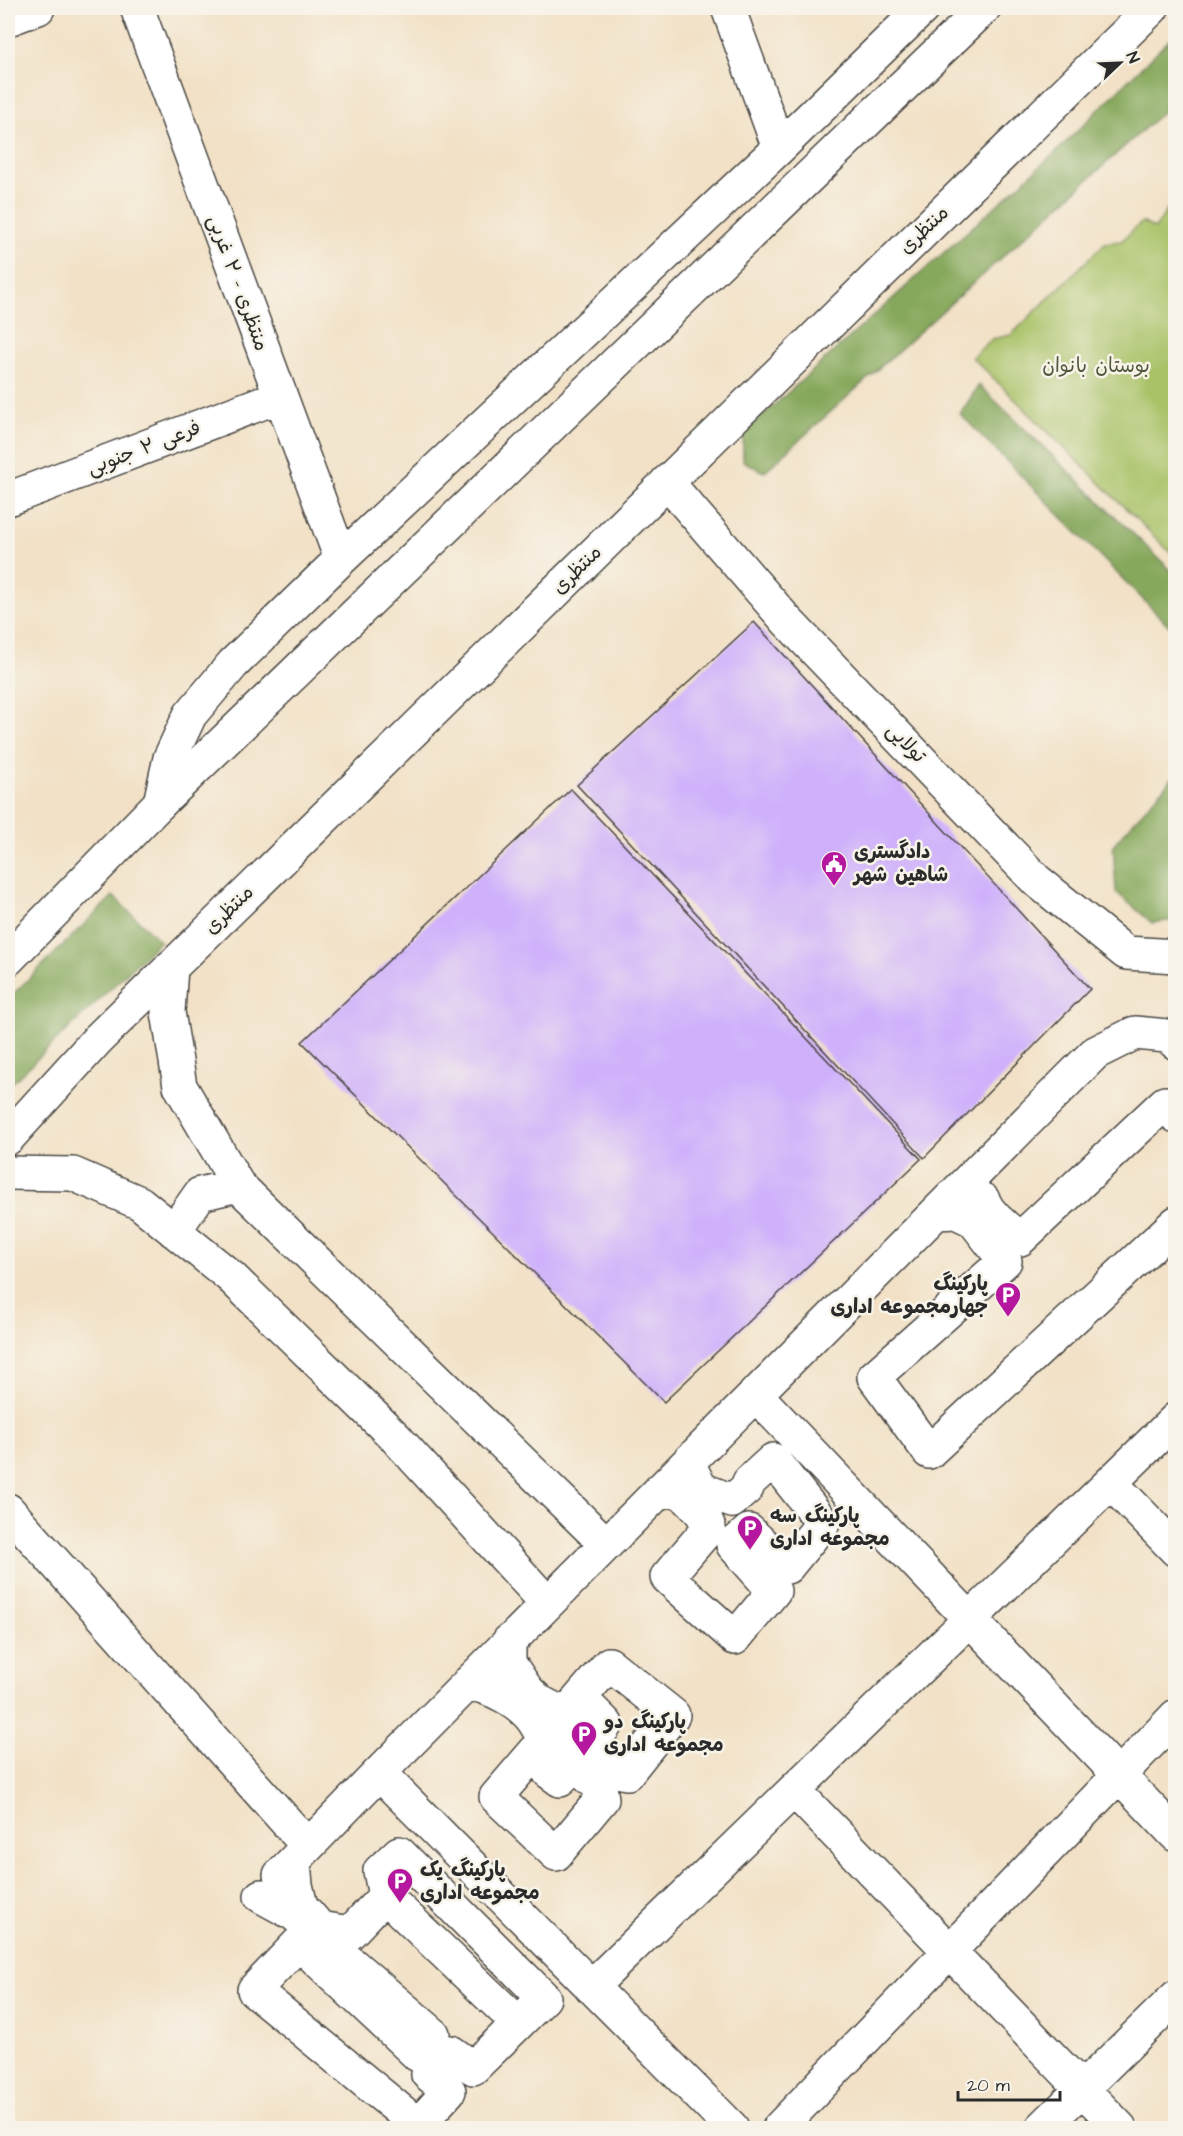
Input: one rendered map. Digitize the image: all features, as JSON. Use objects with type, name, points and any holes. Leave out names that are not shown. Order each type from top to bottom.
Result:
[{"type":"street","points":[[8,19],[38,8]]},
{"type":"street","name":"منتظری - ۲ غربی","points":[[137,8],[340,559]]},
{"type":"street","points":[[729,8],[779,148]]},
{"type":"street","points":[[160,803],[170,758],[190,715],[233,664],[340,559],[779,148],[923,8]]},
{"type":"street","points":[[8,959],[160,803],[984,8]]},
{"type":"street","name":"منتظری","points":[[8,1138],[98,1039],[1152,8]]},
{"type":"street","name":"فرعی ۲ جنوبی","points":[[8,499],[280,396]]},
{"type":"street","name":"تولایی","points":[[667,482],[787,621],[1036,880],[1126,953],[1176,956]]},
{"type":"street","points":[[171,967],[168,1012],[180,1086],[238,1185],[606,1544]]},
{"type":"street","points":[[518,2023],[385,1896],[380,1871],[399,1854],[544,1998],[473,2068],[451,2052],[443,2053],[434,2059],[428,2074],[448,2091],[418,2125],[254,1990],[305,1937],[294,1914],[259,1898],[509,1641],[1095,1053],[1135,1033],[1167,1036],[1176,1043]]},
{"type":"street","points":[[985,1163],[979,1190],[987,1208],[1020,1239],[1165,1103],[1176,1116]]},
{"type":"street","points":[[8,1173],[73,1174],[140,1203],[231,1277],[395,1437],[548,1603]]},
{"type":"street","points":[[174,1231],[200,1194],[238,1185]]},
{"type":"street","points":[[936,1213],[956,1212],[973,1220],[1005,1261],[874,1377],[929,1452],[1176,1223]]},
{"type":"street","points":[[755,1394],[1176,1835]]},
{"type":"street","points":[[591,1987],[1176,1419]]},
{"type":"street","points":[[660,1490],[682,1492],[702,1513],[709,1528],[667,1577],[735,1638],[774,1591],[733,1545],[749,1531],[787,1567],[824,1523],[773,1460],[732,1501],[701,1489],[692,1471],[691,1459]]},
{"type":"street","points":[[1111,1483],[1176,1550]]},
{"type":"street","points":[[8,1510],[301,1853],[296,1885],[301,1906],[320,1928],[350,1933],[385,1896]]},
{"type":"street","points":[[468,1683],[483,1687],[517,1704],[532,1719],[545,1740],[496,1797],[556,1854],[602,1799],[600,1788],[575,1765],[560,1780],[549,1772],[564,1736],[592,1710],[606,1724],[590,1747],[617,1770],[627,1773],[673,1715],[609,1664],[565,1715],[540,1702],[526,1690],[509,1663],[509,1641]]},
{"type":"street","points":[[779,2128],[1176,1716]]},
{"type":"street","points":[[379,1773],[732,2128]]},
{"type":"street","points":[[794,1790],[1120,2128]]},
{"type":"street","points":[[1042,2128],[1176,1997]]},
{"type":"green space","points":[[1175,34],[1175,101],[764,472],[743,461],[743,433],[1057,151]]},
{"type":"green space","name":"بوستان بانوان","points":[[1175,197],[1175,557],[972,357],[992,339],[1011,335],[1105,243],[1121,241],[1142,222],[1155,229]]},
{"type":"green space","points":[[979,385],[1175,574],[1175,632],[960,414]]},
{"type":"green space","points":[[1175,775],[1175,920],[1152,923],[1116,892],[1113,845]]},
{"type":"green space","points":[[113,896],[160,941],[8,1087],[8,999]]},
{"type":"building","name":"دادگستری شاهین شهر","points":[[754,622],[1090,989],[924,1158],[577,785]]},
{"type":"building","points":[[571,789],[921,1159],[664,1402],[302,1042]]},
{"type":"place","name":"دادگستری شاهین شهر","points":[[834,887]]},
{"type":"place","name":"پارکینگ جهارمجموعه اداری","points":[[1008,1318]]},
{"type":"place","name":"پارکینگ سه مجموعه اداری","points":[[750,1551]]},
{"type":"place","name":"پارکینگ دو مجموعه اداری","points":[[584,1757]]},
{"type":"place","name":"پارکینگ یک مجموعه اداری","points":[[400,1904]]}]
